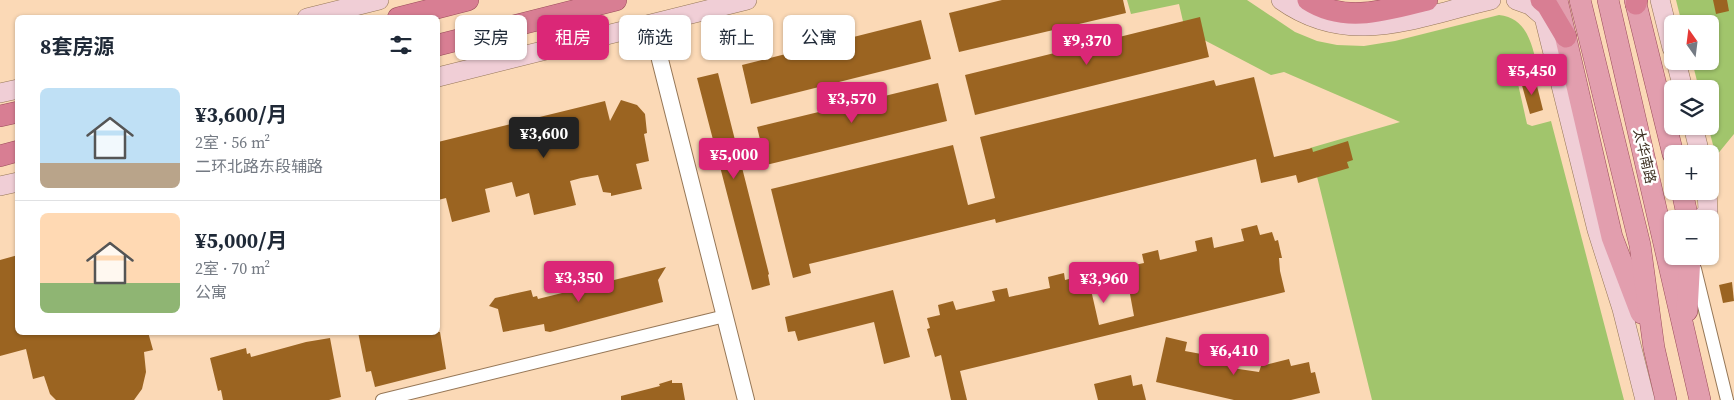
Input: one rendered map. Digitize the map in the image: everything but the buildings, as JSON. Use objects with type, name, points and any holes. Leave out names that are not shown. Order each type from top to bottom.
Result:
[{"type":"highway","points":[[410,15],[468,0]]},
{"type":"highway","points":[[440,44],[616,0]]},
{"type":"highway","points":[[1308,0],[1317,6],[1346,15],[1433,7]]},
{"type":"highway","points":[[1540,0],[1547,6],[1566,37]]},
{"type":"highway","points":[[0,116],[15,113]]},
{"type":"highway","points":[[0,156],[15,153]]},
{"type":"main road","points":[[320,15],[379,0]]},
{"type":"main road","points":[[687,15],[747,0]]},
{"type":"main road","points":[[1281,0],[1313,18],[1357,28],[1380,26],[1433,7],[1491,0]]},
{"type":"main road","points":[[1516,0],[1530,5],[1544,17],[1597,230],[1622,309],[1645,400]]},
{"type":"main road","points":[[1557,0],[1612,237],[1654,348]]},
{"type":"main road","name":"太华南路","points":[[1580,0],[1640,245],[1654,348],[1666,400]]},
{"type":"main road","name":"太华南路","points":[[1608,0],[1700,400]]},
{"type":"main road","points":[[1660,0],[1664,16]]},
{"type":"main road","points":[[1636,1],[1671,145]]},
{"type":"main road","points":[[440,77],[619,32]]},
{"type":"main road","points":[[0,93],[15,90]]},
{"type":"main road","points":[[0,186],[15,183]]},
{"type":"main road","points":[[1686,339],[1690,265]]},
{"type":"street","points":[[660,60],[746,400]]},
{"type":"street","points":[[1693,265],[1728,400]]},
{"type":"street","points":[[382,400],[725,316]]},
{"type":"green space","points":[[1127,0],[1247,0],[1295,32],[1317,41],[1337,45],[1364,46],[1395,41],[1499,15],[1516,21],[1527,34],[1538,69],[1516,75],[1527,124],[1532,126],[1551,121],[1624,400],[1372,400],[1310,148],[1400,122],[1284,72],[1271,75],[1185,30],[1179,4],[1131,14]]},
{"type":"green space","points":[[1676,0],[1734,0],[1734,134],[1719,152],[1719,145],[1713,145],[1710,135],[1719,135],[1719,80],[1697,80],[1694,70],[1719,70],[1719,15],[1680,15]]}]
